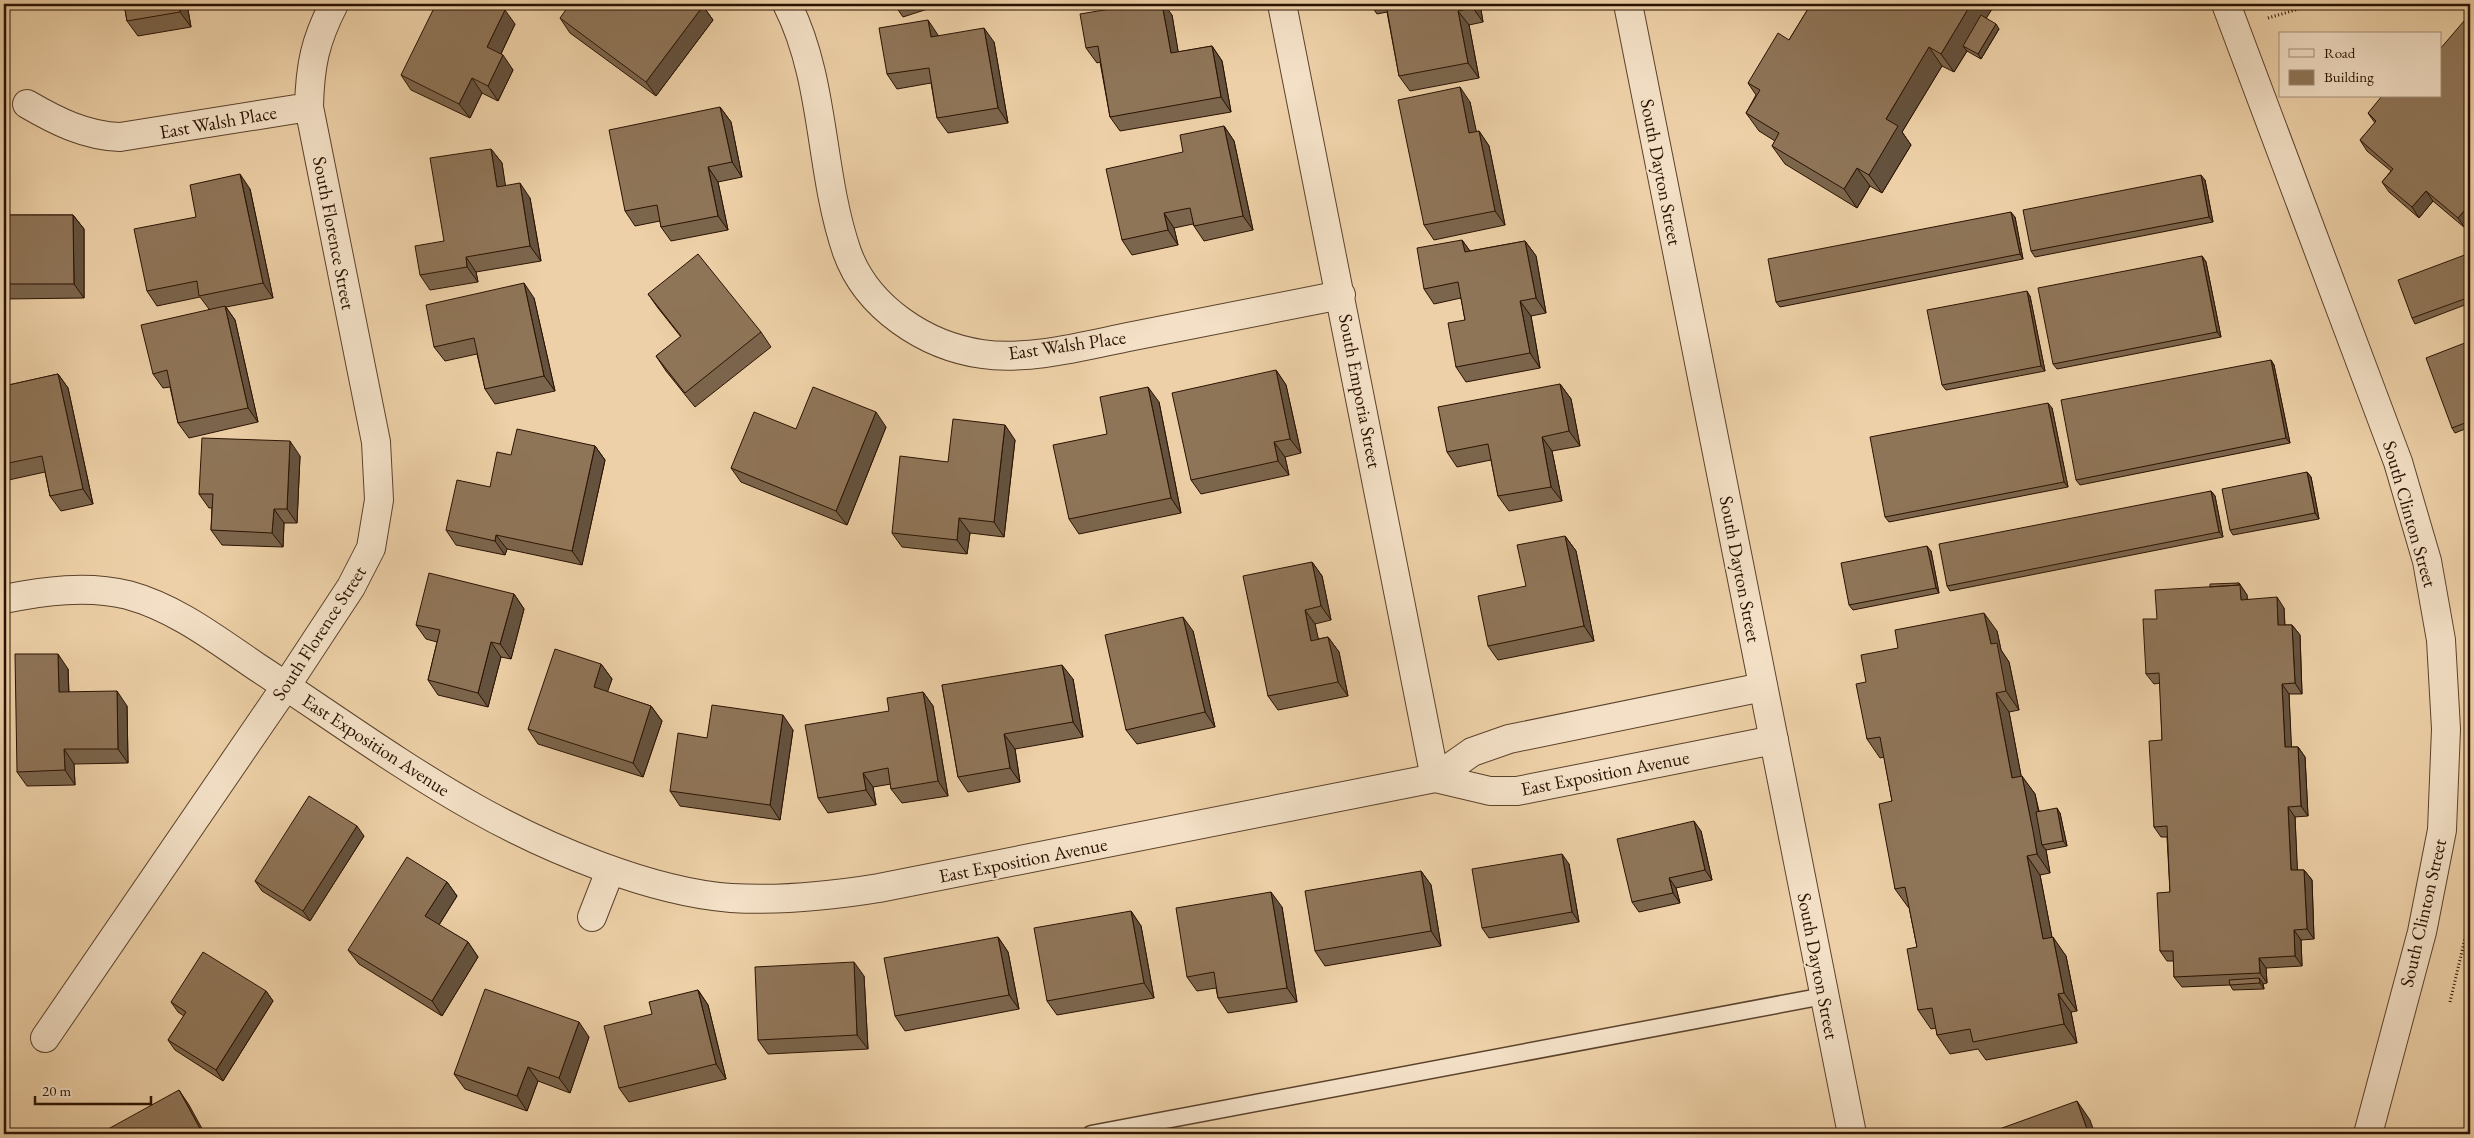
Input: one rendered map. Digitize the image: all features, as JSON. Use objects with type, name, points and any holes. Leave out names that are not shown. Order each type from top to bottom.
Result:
[{"type":"street","points":[[309,107],[310,74],[315,45],[334,4]]},
{"type":"street","name":"East Walsh Place","points":[[788,4],[802,34],[812,72],[834,199],[848,253],[858,274],[880,303],[900,321],[923,335],[951,348],[984,354],[1039,352],[1341,296]]},
{"type":"street","name":"South Emporia Street","points":[[1282,4],[1435,778]]},
{"type":"street","name":"South Dayton Street","points":[[1628,4],[1852,1134]]},
{"type":"street","name":"South Clinton Street","points":[[2230,16],[2399,467],[2425,553],[2441,640],[2446,729],[2442,830],[2422,932],[2368,1134]]},
{"type":"street","name":"East Walsh Place","points":[[27,104],[73,128],[101,136],[149,134],[309,107]]},
{"type":"street","name":"South Florence Street","points":[[45,1038],[286,686],[351,587],[365,562],[373,538],[379,500],[374,429],[309,107]]},
{"type":"street","name":"East Exposition Avenue","points":[[4,599],[67,590],[91,590],[127,595],[167,610],[198,628],[475,808],[528,835],[610,871],[688,891],[730,898],[790,899],[879,888],[1435,778],[1472,752],[1509,738],[1763,687]]},
{"type":"street","name":"East Exposition Avenue","points":[[1435,778],[1490,791],[1517,791],[1774,740]]},
{"type":"street","points":[[592,918],[610,871]]},
{"type":"lane","points":[[1091,1134],[1824,996]]},
{"type":"path","points":[[2230,16],[2316,4]]},
{"type":"path","points":[[2450,1002],[2467,930],[2470,931]]},
{"type":"building","points":[[124,4],[179,4],[180,12],[127,21]]},
{"type":"building","points":[[436,4],[493,4],[505,10],[487,47],[503,55],[488,86],[472,78],[459,104],[401,75]]},
{"type":"building","points":[[570,4],[700,4],[703,6],[646,82],[560,18]]},
{"type":"building","points":[[1140,4],[1162,4],[1171,53],[1212,46],[1221,97],[1110,117],[1098,46],[1086,48],[1080,14]]},
{"type":"building","points":[[1386,4],[1472,4],[1473,8],[1458,11],[1468,63],[1399,76]]},
{"type":"building","points":[[1811,4],[1971,4],[1941,54],[1929,47],[1886,119],[1898,126],[1869,175],[1857,168],[1844,189],[1772,146],[1779,133],[1746,113],[1760,90],[1748,83],[1778,33],[1789,40]]},
{"type":"building","points":[[2470,4],[2470,12],[2462,5]]},
{"type":"building","points":[[2470,14],[2470,204],[2458,218],[2426,191],[2412,207],[2382,182],[2393,169],[2360,140],[2376,121],[2368,113],[2380,98],[2442,98],[2442,47]]},
{"type":"building","points":[[1981,15],[1996,24],[1978,54],[1963,46]]},
{"type":"building","points":[[928,20],[931,37],[984,28],[998,108],[937,118],[929,68],[887,74],[879,28]]},
{"type":"building","points":[[1460,87],[1469,133],[1479,131],[1495,211],[1424,225],[1398,100]]},
{"type":"building","points":[[720,107],[732,162],[708,167],[718,216],[661,227],[657,205],[625,211],[609,130]]},
{"type":"building","points":[[1224,126],[1243,216],[1194,226],[1190,208],[1164,213],[1168,230],[1122,240],[1106,169],[1183,152],[1180,135]]},
{"type":"building","points":[[491,149],[497,187],[520,183],[530,246],[466,257],[467,267],[420,275],[415,246],[444,241],[430,158]]},
{"type":"building","points":[[240,174],[263,283],[199,296],[197,281],[147,291],[134,229],[196,217],[190,185]]},
{"type":"building","points":[[2201,175],[2209,217],[2031,251],[2023,210]]},
{"type":"building","points":[[2011,212],[2020,254],[1776,302],[1768,259]]},
{"type":"building","points":[[4,215],[73,215],[74,284],[4,284]]},
{"type":"building","points":[[1462,240],[1465,252],[1525,241],[1536,298],[1520,301],[1530,353],[1456,367],[1448,323],[1465,320],[1458,282],[1424,289],[1417,248]]},
{"type":"building","points":[[2470,253],[2470,297],[2412,318],[2398,280]]},
{"type":"building","points":[[698,254],[761,332],[685,393],[656,356],[681,336],[648,294]]},
{"type":"building","points":[[2202,256],[2217,332],[2053,364],[2038,288]]},
{"type":"building","points":[[524,283],[544,376],[485,389],[474,338],[434,347],[426,305]]},
{"type":"building","points":[[2027,291],[2041,366],[1942,385],[1927,310]]},
{"type":"building","points":[[225,306],[248,408],[178,423],[167,370],[153,374],[141,325]]},
{"type":"building","points":[[2470,341],[2470,421],[2452,428],[2426,358]]},
{"type":"building","points":[[2271,360],[2286,438],[2076,480],[2061,400]]},
{"type":"building","points":[[1276,370],[1290,439],[1274,442],[1278,461],[1191,480],[1172,393]]},
{"type":"building","points":[[58,374],[83,489],[50,496],[42,456],[4,464],[4,386]]},
{"type":"building","points":[[1560,384],[1569,431],[1542,437],[1551,487],[1498,496],[1488,444],[1447,452],[1438,407]]},
{"type":"building","points":[[813,387],[876,412],[836,511],[731,468],[754,412],[796,429]]},
{"type":"building","points":[[1148,387],[1171,498],[1069,519],[1053,445],[1107,434],[1100,397]]},
{"type":"building","points":[[2048,403],[2064,482],[1885,517],[1870,437]]},
{"type":"building","points":[[953,419],[1005,425],[994,522],[959,518],[957,540],[892,533],[900,456],[948,462]]},
{"type":"building","points":[[517,429],[595,446],[572,551],[496,535],[495,541],[446,530],[457,480],[490,487],[497,452],[511,455]]},
{"type":"building","points":[[202,438],[290,441],[287,509],[274,509],[272,533],[211,530],[213,494],[199,494]]},
{"type":"building","points":[[2470,464],[2470,478],[2466,466]]},
{"type":"building","points":[[2307,472],[2315,513],[2230,530],[2222,489]]},
{"type":"building","points":[[2211,491],[2219,532],[1947,586],[1939,544]]},
{"type":"building","points":[[1565,536],[1584,626],[1488,646],[1478,596],[1526,586],[1517,545]]},
{"type":"building","points":[[1927,546],[1936,588],[1849,605],[1841,563]]},
{"type":"building","points":[[1312,562],[1321,606],[1305,610],[1311,641],[1328,637],[1338,682],[1268,696],[1243,576]]},
{"type":"building","points":[[429,573],[514,594],[500,644],[491,642],[478,693],[428,680],[440,630],[416,625]]},
{"type":"building","points":[[2239,583],[2239,585],[2210,587],[2210,584]]},
{"type":"building","points":[[2240,585],[2241,600],[2277,597],[2278,625],[2292,625],[2295,683],[2282,684],[2285,747],[2298,747],[2301,806],[2288,807],[2291,870],[2304,870],[2307,929],[2294,930],[2295,956],[2259,958],[2260,973],[2174,977],[2173,951],[2160,951],[2157,893],[2170,892],[2167,826],[2154,827],[2149,741],[2162,740],[2159,673],[2146,674],[2143,619],[2157,619],[2155,590]]},
{"type":"building","points":[[1984,613],[1991,644],[1997,643],[2006,691],[1996,693],[2012,778],[2022,776],[2037,854],[2027,856],[2043,939],[2053,937],[2064,993],[2058,994],[2064,1024],[1973,1042],[1970,1029],[1937,1035],[1932,1008],[1918,1010],[1907,949],[1917,947],[1905,887],[1895,889],[1879,804],[1892,801],[1880,737],[1867,739],[1856,684],[1866,682],[1861,655],[1898,648],[1895,630]]},
{"type":"building","points":[[1183,617],[1205,712],[1126,730],[1105,635]]},
{"type":"building","points":[[555,649],[601,664],[594,687],[651,706],[633,763],[528,729]]},
{"type":"building","points":[[15,654],[58,654],[59,692],[117,691],[118,749],[64,749],[65,770],[17,772]]},
{"type":"building","points":[[1062,665],[1073,722],[1004,734],[1010,768],[958,777],[942,685]]},
{"type":"building","points":[[923,692],[938,781],[891,789],[888,768],[863,773],[866,790],[818,798],[805,725],[889,711],[887,698]]},
{"type":"building","points":[[712,705],[783,715],[770,805],[670,791],[678,733],[707,738]]},
{"type":"building","points":[[309,796],[357,826],[303,911],[255,881]]},
{"type":"building","points":[[2057,808],[2063,841],[2042,845],[2036,812]]},
{"type":"building","points":[[1694,821],[1705,870],[1669,878],[1673,893],[1632,902],[1617,839]]},
{"type":"building","points":[[1562,854],[1572,912],[1482,928],[1472,869]]},
{"type":"building","points":[[407,857],[447,882],[425,916],[468,942],[432,1001],[348,950]]},
{"type":"building","points":[[1421,871],[1431,931],[1315,951],[1305,891]]},
{"type":"building","points":[[1271,892],[1287,988],[1218,998],[1214,972],[1187,977],[1176,908]]},
{"type":"building","points":[[1131,911],[1144,983],[1047,1001],[1034,928]]},
{"type":"building","points":[[998,937],[1009,995],[895,1016],[884,958]]},
{"type":"building","points":[[203,952],[266,991],[216,1070],[168,1040],[186,1012],[171,1002]]},
{"type":"building","points":[[854,962],[857,1035],[758,1040],[755,967]]},
{"type":"building","points":[[2259,978],[2260,983],[2230,985],[2229,980]]},
{"type":"building","points":[[485,989],[579,1022],[559,1078],[528,1067],[517,1096],[454,1074]]},
{"type":"building","points":[[698,990],[716,1064],[619,1088],[604,1026],[652,1014],[649,1002]]},
{"type":"building","points":[[179,1090],[203,1134],[99,1134]]},
{"type":"building","points":[[2077,1101],[2088,1132],[2094,1130],[2096,1134],[1992,1134],[1991,1132]]}]
